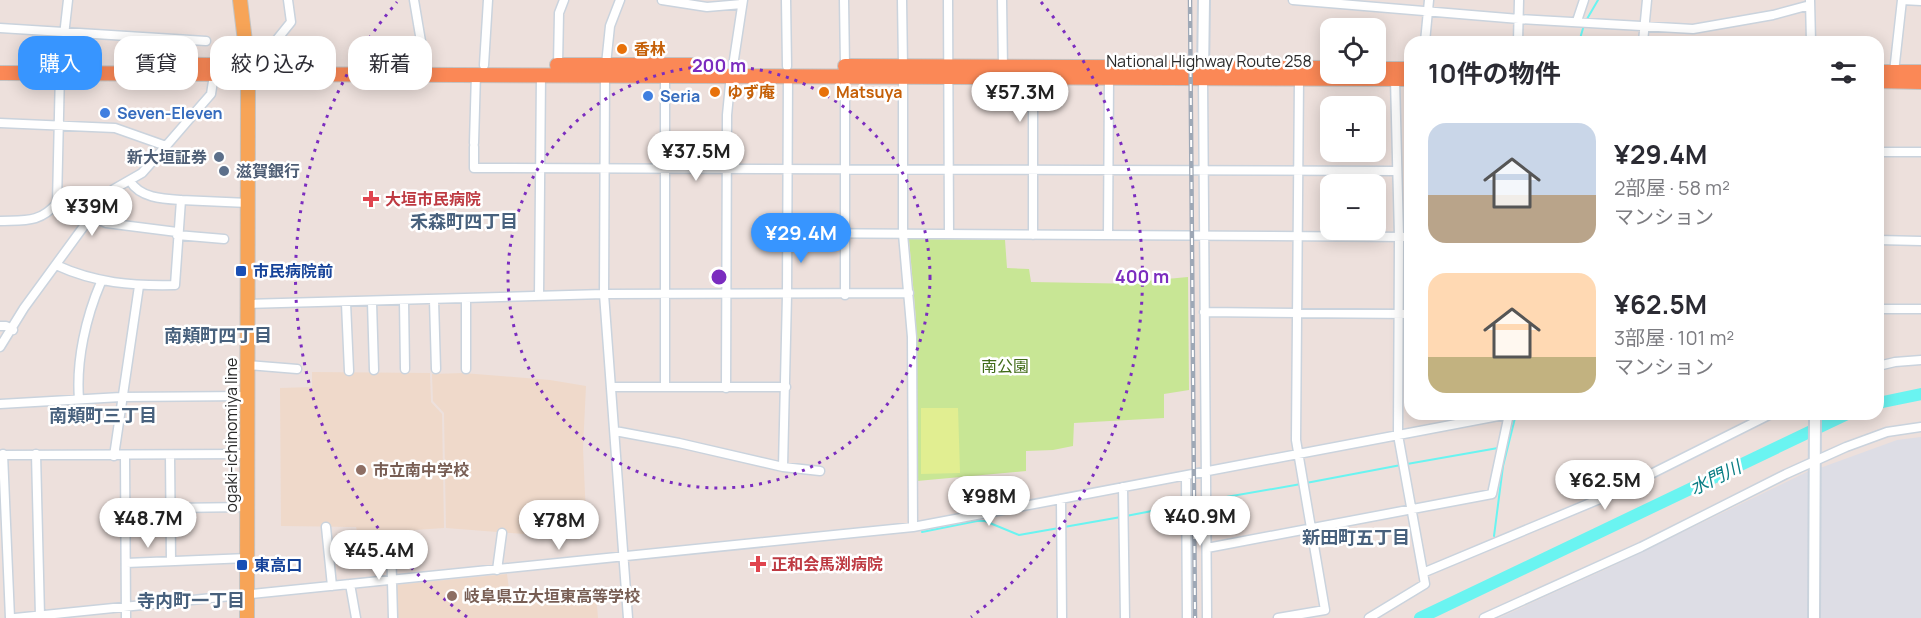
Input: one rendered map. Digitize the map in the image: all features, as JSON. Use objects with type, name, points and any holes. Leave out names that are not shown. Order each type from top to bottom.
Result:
[{"type":"highway","name":"National Highway Route 258","points":[[0,64],[18,65]]},
{"type":"highway","name":"National Highway Route 258","points":[[336,70],[480,69],[558,65],[665,75],[732,70]]},
{"type":"highway","name":"National Highway Route 258","points":[[432,66],[541,74],[606,69],[950,71],[1034,76],[1109,77],[1320,68]]},
{"type":"highway","name":"National Highway Route 258","points":[[950,71],[1003,67],[1204,72],[1299,78],[1404,79]]},
{"type":"highway","name":"National Highway Route 258","points":[[102,68],[210,70]]},
{"type":"highway","name":"National Highway Route 258","points":[[102,69],[210,75]]},
{"type":"highway","points":[[1386,69],[1404,69]]},
{"type":"highway","name":"National Highway Route 258","points":[[0,73],[18,71]]},
{"type":"highway","points":[[1884,72],[1921,72]]},
{"type":"highway","points":[[1884,81],[1921,81]]},
{"type":"main road","name":"ogaki-ichinomiya line","points":[[240,0],[244,36]]},
{"type":"main road","name":"ogaki-ichinomiya line","points":[[247,618],[248,90]]},
{"type":"street","points":[[64,36],[68,0]]},
{"type":"street","points":[[280,36],[291,22],[289,3],[298,0]]},
{"type":"street","points":[[414,0],[420,36]]},
{"type":"street","points":[[488,0],[480,69],[474,168],[1397,171]]},
{"type":"street","points":[[558,65],[558,23],[564,0]]},
{"type":"street","points":[[620,0],[610,26],[606,69],[604,294],[628,618]]},
{"type":"street","points":[[662,0],[674,4],[707,7],[742,2],[727,116],[726,388]]},
{"type":"street","points":[[783,467],[788,233],[786,0]]},
{"type":"street","points":[[844,0],[845,295]]},
{"type":"street","points":[[902,0],[903,234],[909,293],[913,396],[913,527]]},
{"type":"street","points":[[948,0],[950,234]]},
{"type":"street","points":[[1002,0],[1003,67]]},
{"type":"street","points":[[1204,0],[1203,236],[1207,618]]},
{"type":"street","points":[[1293,0],[1519,19],[1693,29],[1773,15],[1810,2],[1811,36]]},
{"type":"street","points":[[1426,36],[1429,0]]},
{"type":"street","points":[[1518,36],[1519,0]]},
{"type":"street","points":[[1577,21],[1584,0]]},
{"type":"street","points":[[1643,36],[1647,0]]},
{"type":"street","points":[[1894,72],[1902,0],[1921,1]]},
{"type":"street","points":[[0,28],[206,41]]},
{"type":"street","points":[[540,296],[541,74]]},
{"type":"street","points":[[665,75],[665,387]]},
{"type":"street","points":[[1033,235],[1034,76]]},
{"type":"street","points":[[1108,235],[1109,77]]},
{"type":"street","points":[[1278,618],[1325,610],[1297,454],[1299,78]]},
{"type":"street","points":[[1370,618],[1425,584],[1425,572],[1398,435],[1399,237],[1395,79]]},
{"type":"street","points":[[0,221],[38,218],[47,215],[57,203],[60,90]]},
{"type":"street","points":[[0,347],[13,330],[24,308],[91,216],[114,189],[142,172],[211,94],[212,90]]},
{"type":"street","points":[[0,123],[115,128],[166,146]]},
{"type":"street","points":[[1884,152],[1921,152]]},
{"type":"street","points":[[130,181],[141,193],[165,200],[248,203]]},
{"type":"street","points":[[56,265],[101,282],[140,286],[175,285],[181,200]]},
{"type":"street","points":[[91,216],[106,224],[224,239]]},
{"type":"street","points":[[788,233],[1404,237]]},
{"type":"street","points":[[1884,240],[1921,240]]},
{"type":"street","points":[[79,399],[81,348],[91,305],[101,282]]},
{"type":"street","points":[[114,456],[121,397],[140,286]]},
{"type":"street","points":[[248,304],[604,294],[909,293]]},
{"type":"street","points":[[466,299],[466,369]]},
{"type":"street","points":[[434,300],[436,369]]},
{"type":"street","points":[[404,301],[405,369]]},
{"type":"street","points":[[372,302],[374,370]]},
{"type":"street","points":[[346,303],[349,370]]},
{"type":"street","points":[[1884,309],[1921,309]]},
{"type":"street","points":[[1204,312],[1404,314]]},
{"type":"street","points":[[0,326],[13,330]]},
{"type":"street","points":[[1884,365],[1921,360]]},
{"type":"street","points":[[247,365],[297,369]]},
{"type":"street","points":[[612,387],[786,387]]},
{"type":"street","points":[[0,404],[121,397],[247,396]]},
{"type":"street","points":[[15,618],[913,527],[1477,420]]},
{"type":"street","points":[[1207,548],[1492,494],[1508,420]]},
{"type":"street","points":[[1425,572],[1607,496],[1759,420]]},
{"type":"street","points":[[1814,618],[1815,420]]},
{"type":"street","points":[[1484,618],[1641,548],[1816,458],[1887,432],[1921,427]]},
{"type":"street","points":[[615,431],[783,467],[820,471]]},
{"type":"street","points":[[36,454],[40,616]]},
{"type":"street","points":[[10,618],[1,455],[247,454]]},
{"type":"street","points":[[170,455],[171,561]]},
{"type":"street","points":[[125,456],[126,618]]},
{"type":"street","points":[[1186,476],[1187,618]]},
{"type":"street","points":[[1123,487],[1125,618]]},
{"type":"street","points":[[1061,499],[1062,618]]},
{"type":"street","points":[[171,508],[247,507]]},
{"type":"street","points":[[326,527],[332,586]]},
{"type":"street","points":[[497,570],[502,534]]},
{"type":"street","points":[[391,543],[393,618]]},
{"type":"street","points":[[126,563],[248,558]]},
{"type":"street","points":[[350,584],[356,618]]},
{"type":"shaded area","name":"市立南中学校","points":[[312,372],[430,373],[431,402],[442,414],[444,528],[372,533],[357,531],[356,527],[281,526],[280,388],[312,387]]},
{"type":"shaded area","points":[[463,373],[550,380],[586,386],[583,448],[587,539],[446,528],[444,413],[433,401],[432,374]]},
{"type":"shaded area","points":[[1921,437],[1921,618],[1818,618],[1820,468],[1897,440]]},
{"type":"shaded area","points":[[1813,469],[1811,618],[1499,618],[1611,567]]},
{"type":"shaded area","name":"岐阜県立大垣東高等学校","points":[[507,574],[510,597],[596,592],[598,618],[396,618],[395,585]]},
{"type":"green space","name":"南公園","points":[[909,239],[1005,240],[1007,268],[1029,269],[1031,282],[1145,284],[1145,281],[1188,277],[1189,390],[1164,394],[1164,418],[1074,423],[1073,446],[1053,450],[1026,451],[1026,471],[917,481],[916,319]]},
{"type":"green space","points":[[921,408],[958,408],[960,473],[921,474]]},
{"type":"waterway","points":[[1587,19],[1598,0]]},
{"type":"waterway","points":[[1581,36],[1584,25]]},
{"type":"waterway","name":"水門川","points":[[1884,402],[1921,394]]},
{"type":"waterway","points":[[1494,536],[1503,466],[1514,420]]},
{"type":"waterway","name":"水門川","points":[[1420,618],[1834,420]]},
{"type":"waterway","points":[[1407,464],[1498,448]]},
{"type":"waterway","points":[[1306,483],[1401,465]]},
{"type":"waterway","points":[[1209,500],[1301,484]]},
{"type":"waterway","points":[[1188,504],[1203,501]]},
{"type":"waterway","points":[[1126,516],[1183,505]]},
{"type":"waterway","points":[[1064,527],[1121,517]]},
{"type":"waterway","points":[[922,532],[977,521],[985,521],[1019,535],[1059,528]]},
{"type":"railway","points":[[1190,0],[1195,618]]},
{"type":"place","name":"香林","points":[[622,49]]},
{"type":"place","name":"ゆず庵","points":[[715,92]]},
{"type":"place","name":"Matsuya","points":[[824,92]]},
{"type":"place","name":"Seria","points":[[648,96]]},
{"type":"place","name":"Seven-Eleven","points":[[105,113]]},
{"type":"place","name":"新大垣証券","points":[[219,157]]},
{"type":"place","name":"滋賀銀行","points":[[224,171]]},
{"type":"place","name":"大垣市民病院","points":[[371,199]]},
{"type":"place","name":"市民病院前","points":[[241,271]]},
{"type":"place","name":"市立南中学校","points":[[361,470]]},
{"type":"place","name":"正和会馬渕病院","points":[[758,564]]},
{"type":"place","name":"東高口","points":[[242,565]]},
{"type":"place","name":"岐阜県立大垣東高等学校","points":[[452,596]]},
{"type":"district","name":"禾森町四丁目","points":[[464,221]]},
{"type":"district","name":"南頬町四丁目","points":[[218,335]]},
{"type":"district","name":"南頬町三丁目","points":[[103,415]]},
{"type":"district","name":"新田町五丁目","points":[[1356,537]]},
{"type":"district","name":"寺内町一丁目","points":[[191,600]]}]
